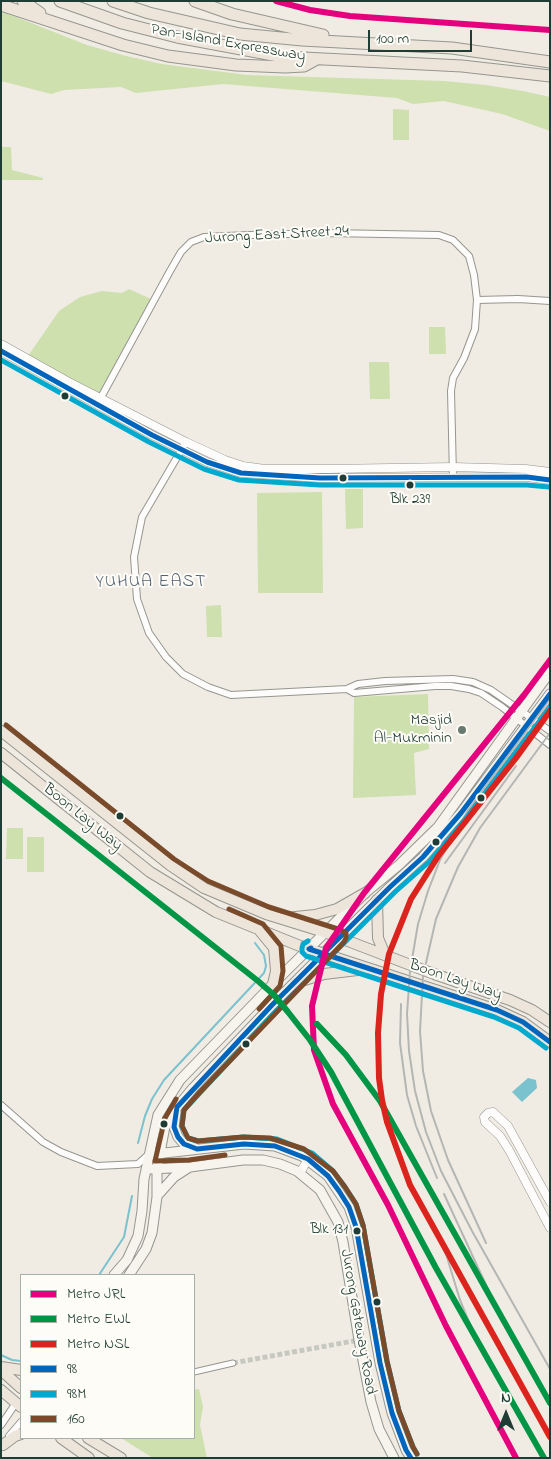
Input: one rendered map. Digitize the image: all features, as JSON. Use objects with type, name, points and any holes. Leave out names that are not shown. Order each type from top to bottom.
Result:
[{"type":"highway","points":[[24,1],[54,22]]},
{"type":"highway","name":"Pan-Island Expressway","points":[[60,1],[122,24],[284,58],[462,66],[550,76]]},
{"type":"highway","name":"Pan-Island Expressway","points":[[113,1],[149,13],[240,34],[302,40],[452,48],[550,62]]},
{"type":"highway","points":[[196,1],[232,14],[310,33],[376,40],[389,44]]},
{"type":"highway","points":[[1,4],[123,45],[168,56],[236,65],[299,67],[315,60]]},
{"type":"main road","points":[[115,1274],[127,1260],[138,1236],[142,1210],[142,1167],[149,1154],[158,1115],[180,1080],[365,893],[438,827],[550,672]]},
{"type":"main road","points":[[130,1274],[146,1249],[152,1233],[160,1154],[166,1126],[177,1107],[193,1088],[339,937],[423,857],[461,813],[550,694]]},
{"type":"main road","name":"Boon Lay Way","points":[[1,731],[170,865],[204,888],[266,914],[339,937],[434,974],[510,1000],[532,1010],[550,1022]]},
{"type":"main road","name":"Boon Lay Way","points":[[1,753],[150,872],[216,912],[323,954],[497,1010],[523,1022],[550,1042]]},
{"type":"main road","points":[[283,919],[315,915],[337,909],[365,893]]},
{"type":"main road","points":[[377,900],[378,938],[385,955]]},
{"type":"main road","points":[[259,930],[274,948],[276,971],[273,984]]},
{"type":"main road","points":[[295,983],[324,974],[369,969]]},
{"type":"main road","points":[[177,1107],[174,1127],[176,1133],[184,1144],[197,1150]]},
{"type":"main road","name":"Jurong Gateway Road","points":[[149,1154],[244,1144],[270,1145],[302,1156],[318,1167],[339,1191],[349,1207],[356,1226],[380,1363],[392,1413],[410,1458]]},
{"type":"main road","name":"Jurong Gateway Road","points":[[142,1167],[157,1170],[242,1160],[263,1160],[280,1164],[304,1176],[321,1192],[338,1222],[371,1402],[380,1429],[394,1458]]},
{"type":"main road","points":[[157,1196],[174,1177],[190,1167]]},
{"type":"main road","points":[[1,1368],[20,1370]]},
{"type":"main road","points":[[1,1368],[20,1387]]},
{"type":"main road","points":[[1,1390],[19,1402]]},
{"type":"main road","points":[[2,1446],[20,1434]]},
{"type":"main road","points":[[62,1439],[89,1458]]},
{"type":"main road","points":[[90,1439],[121,1458]]},
{"type":"street","name":"Jurong East Street 24","points":[[99,401],[181,252],[192,242],[204,238],[320,233],[439,235],[453,240],[469,256],[477,300],[475,329],[452,384],[453,476]]},
{"type":"street","points":[[477,300],[518,299],[550,301]]},
{"type":"street","points":[[1,344],[181,449],[221,467],[251,475],[320,478],[527,477],[550,480]]},
{"type":"street","points":[[1,351],[99,401],[225,460],[243,466],[265,468],[453,467],[526,469],[550,472]]},
{"type":"street","points":[[186,442],[142,517],[134,557],[137,598],[149,633],[166,657],[183,674],[208,687],[231,695],[347,689],[354,693],[435,686],[461,687],[481,693],[519,714],[532,718],[550,731]]},
{"type":"street","points":[[519,714],[526,727],[550,745]]},
{"type":"street","points":[[1,1106],[43,1142],[74,1158],[97,1166],[142,1167]]},
{"type":"street","points":[[549,1226],[509,1150],[500,1136],[485,1122],[484,1117],[488,1113],[493,1112],[508,1126],[548,1195],[550,1202]]},
{"type":"street","points":[[304,1176],[308,1160]]},
{"type":"street","points":[[304,1176],[318,1167]]},
{"type":"street","points":[[195,1372],[233,1363]]},
{"type":"street","points":[[1,1425],[19,1402]]},
{"type":"street","points":[[2,1446],[20,1423]]},
{"type":"green space","points":[[1,11],[87,45],[162,64],[247,75],[444,81],[523,91],[550,97],[550,131],[502,114],[444,101],[413,104],[397,98],[223,84],[136,93],[121,87],[64,90],[51,94],[1,81]]},
{"type":"green space","points":[[393,109],[409,110],[409,140],[393,140]]},
{"type":"green space","points":[[1,147],[11,147],[12,170],[43,178],[43,180],[1,180]]},
{"type":"green space","points":[[129,289],[153,300],[101,398],[84,386],[28,356],[59,311],[80,297],[102,291],[122,293]]},
{"type":"green space","points":[[429,327],[445,327],[446,354],[429,354]]},
{"type":"green space","points":[[369,362],[389,362],[390,399],[370,399]]},
{"type":"green space","points":[[345,489],[363,489],[363,528],[346,529]]},
{"type":"green space","points":[[322,492],[323,593],[258,593],[257,493]]},
{"type":"green space","points":[[221,605],[222,637],[207,637],[206,606]]},
{"type":"green space","points":[[428,694],[429,749],[414,753],[416,795],[353,798],[354,697]]},
{"type":"green space","points":[[7,828],[23,828],[23,859],[6,859]]},
{"type":"green space","points":[[27,837],[44,837],[44,872],[27,872]]},
{"type":"green space","points":[[199,1389],[203,1407],[200,1425],[207,1458],[153,1458],[123,1439],[195,1439],[195,1390]]},
{"type":"water","points":[[528,1078],[536,1080],[537,1088],[522,1102],[512,1092]]},
{"type":"waterway","points":[[138,1143],[145,1116],[152,1099],[164,1080],[264,973],[266,966],[264,955],[255,943]]},
{"type":"waterway","points":[[100,1274],[124,1237],[132,1196]]},
{"type":"waterway","points":[[1,1355],[12,1360],[20,1361]]},
{"type":"tunnel","points":[[233,1363],[359,1340]]},
{"type":"railway","points":[[550,699],[468,810],[440,860],[418,924],[410,971],[407,1014],[409,1051],[415,1091],[426,1132],[441,1171],[472,1231],[550,1369]]},
{"type":"railway","points":[[486,1243],[448,1160],[431,1111],[423,1071],[420,1031],[423,976],[436,919],[458,867],[480,828],[550,733]]},
{"type":"railway","points":[[445,863],[516,766]]},
{"type":"railway","points":[[401,1004],[400,1043],[407,1095],[416,1126],[437,1178]]},
{"type":"railway","points":[[444,1194],[499,1313]]},
{"type":"railway","points":[[435,1231],[446,1254],[460,1300],[474,1334]]},
{"type":"metro line","name":"JRL","points":[[276,1],[310,10],[350,16],[550,30]]},
{"type":"metro line","name":"JRL","points":[[516,1458],[446,1326],[388,1205],[333,1104],[314,1050],[312,1006],[326,948],[364,893],[524,695],[550,660]]},
{"type":"metro line","name":"NSL","points":[[550,711],[516,758],[439,855],[411,899],[389,954],[381,994],[378,1033],[379,1078],[382,1100],[387,1122],[410,1185],[550,1437]]},
{"type":"metro line","name":"EWL","points":[[1,778],[258,981],[274,995],[288,1012],[310,1040],[331,1072],[436,1268],[544,1458]]},
{"type":"metro line","name":"EWL","points":[[317,1024],[346,1055],[380,1101],[550,1403]]},
{"type":"transit line","name":"98","points":[[1,351],[152,435],[207,462],[241,473],[320,478],[527,477],[550,480]]},
{"type":"transit line","name":"98M","points":[[1,360],[149,442],[204,469],[239,480],[320,485],[527,485],[549,487]]},
{"type":"transit line","name":"98","points":[[411,1458],[392,1413],[380,1363],[356,1227],[349,1207],[339,1191],[328,1176],[308,1159],[275,1146],[244,1144],[197,1149],[184,1144],[178,1137],[174,1127],[177,1107],[272,1005],[390,887],[423,857],[461,813],[550,694]]},
{"type":"transit line","name":"98M","points":[[417,1454],[399,1411],[387,1361],[363,1225],[356,1204],[345,1187],[333,1171],[312,1153],[277,1139],[244,1137],[198,1141],[188,1138],[182,1126],[184,1110],[277,1010],[395,892],[429,862],[467,817],[550,707]]},
{"type":"transit line","name":"160","points":[[6,725],[174,859],[208,881],[269,907],[346,933],[344,942],[184,1110],[182,1126],[188,1138],[198,1141],[243,1137],[270,1138],[304,1149],[333,1171],[345,1187],[356,1204],[363,1225],[387,1361],[399,1411],[417,1454]]},
{"type":"transit line","name":"160","points":[[229,909],[263,924],[281,946],[283,971],[280,986],[259,1009]]},
{"type":"transit line","name":"98M","points":[[308,941],[303,944],[302,948],[302,952],[306,956],[494,1017],[519,1028],[546,1048]]},
{"type":"transit line","name":"98","points":[[311,948],[309,949],[497,1010],[523,1022],[550,1042]]},
{"type":"transit line","name":"160","points":[[176,1099],[165,1118],[155,1161],[189,1160],[225,1155]]},
{"type":"place","name":"Blk 239","points":[[410,485]]},
{"type":"place","name":"Masjid Al-Mukminin","points":[[462,730]]},
{"type":"place","name":"Blk 131","points":[[357,1231]]},
{"type":"district","name":"YUHUA EAST","points":[[151,583]]}]
